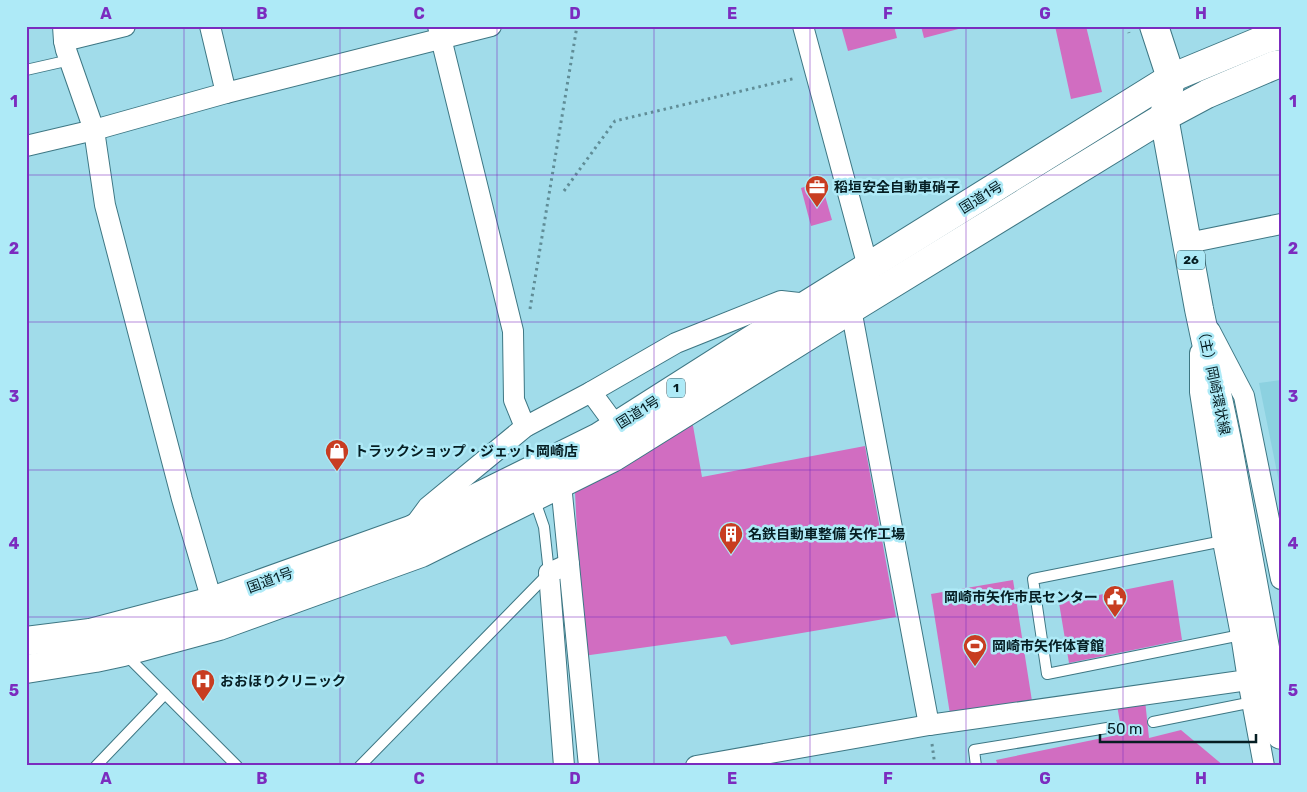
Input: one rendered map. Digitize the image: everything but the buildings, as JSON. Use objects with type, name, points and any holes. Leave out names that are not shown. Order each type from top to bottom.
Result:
[{"type":"main road","name":"（主）岡崎環状線","points":[[1154,26],[1171,78],[1164,117],[1199,309],[1227,441],[1281,735]]},
{"type":"main road","name":"国道1号","points":[[26,641],[90,632],[212,601],[411,530],[599,437],[808,304],[1171,78],[1265,39],[1281,35]]},
{"type":"main road","name":"国道1号","points":[[26,669],[123,652],[220,626],[421,554],[612,458],[1164,117],[1207,94],[1281,64]]},
{"type":"street","points":[[125,26],[64,34],[70,60],[94,130],[105,205],[182,499],[212,601]]},
{"type":"street","points":[[210,26],[226,93]]},
{"type":"street","points":[[26,146],[94,130],[439,33],[491,26]]},
{"type":"street","points":[[803,26],[868,267]]},
{"type":"street","points":[[439,33],[513,331],[514,400],[525,427]]},
{"type":"street","points":[[1188,244],[1281,224]]},
{"type":"street","points":[[411,530],[428,507],[525,427],[676,343],[781,301],[808,304]]},
{"type":"street","points":[[851,309],[928,725]]},
{"type":"street","points":[[1199,309],[1200,392],[1223,541],[1264,766]]},
{"type":"street","points":[[1199,309],[1244,396],[1281,579]]},
{"type":"street","points":[[591,392],[616,426]]},
{"type":"street","points":[[561,484],[589,766]]},
{"type":"street","points":[[564,766],[549,573],[569,564]]},
{"type":"street","points":[[696,766],[928,725],[1248,680]]},
{"type":"lane","points":[[26,70],[70,60]]},
{"type":"lane","points":[[360,766],[549,573],[544,527],[534,497]]},
{"type":"lane","points":[[1223,541],[1033,579],[1048,674],[1241,635]]},
{"type":"lane","points":[[123,652],[237,766]]},
{"type":"lane","points":[[96,766],[165,694]]},
{"type":"lane","points":[[1153,722],[1253,702]]},
{"type":"lane","points":[[976,766],[974,750],[1113,727]]},
{"type":"path","points":[[529,314],[577,26]]},
{"type":"path","points":[[564,191],[615,121],[815,73]]},
{"type":"shaded area","points":[[1281,380],[1281,492],[1259,383]]},
{"type":"place","name":"稻垣安全自動車硝子","points":[[817,208]]},
{"type":"place","name":"トラックショップ・ジェット岡崎店","points":[[337,472]]},
{"type":"place","name":"名鉄自動車整備 矢作工場","points":[[731,555]]},
{"type":"place","name":"岡崎市矢作市民センター","points":[[1115,618]]},
{"type":"place","name":"岡崎市矢作体育館","points":[[975,667]]},
{"type":"place","name":"おおほりクリニック","points":[[203,702]]}]
